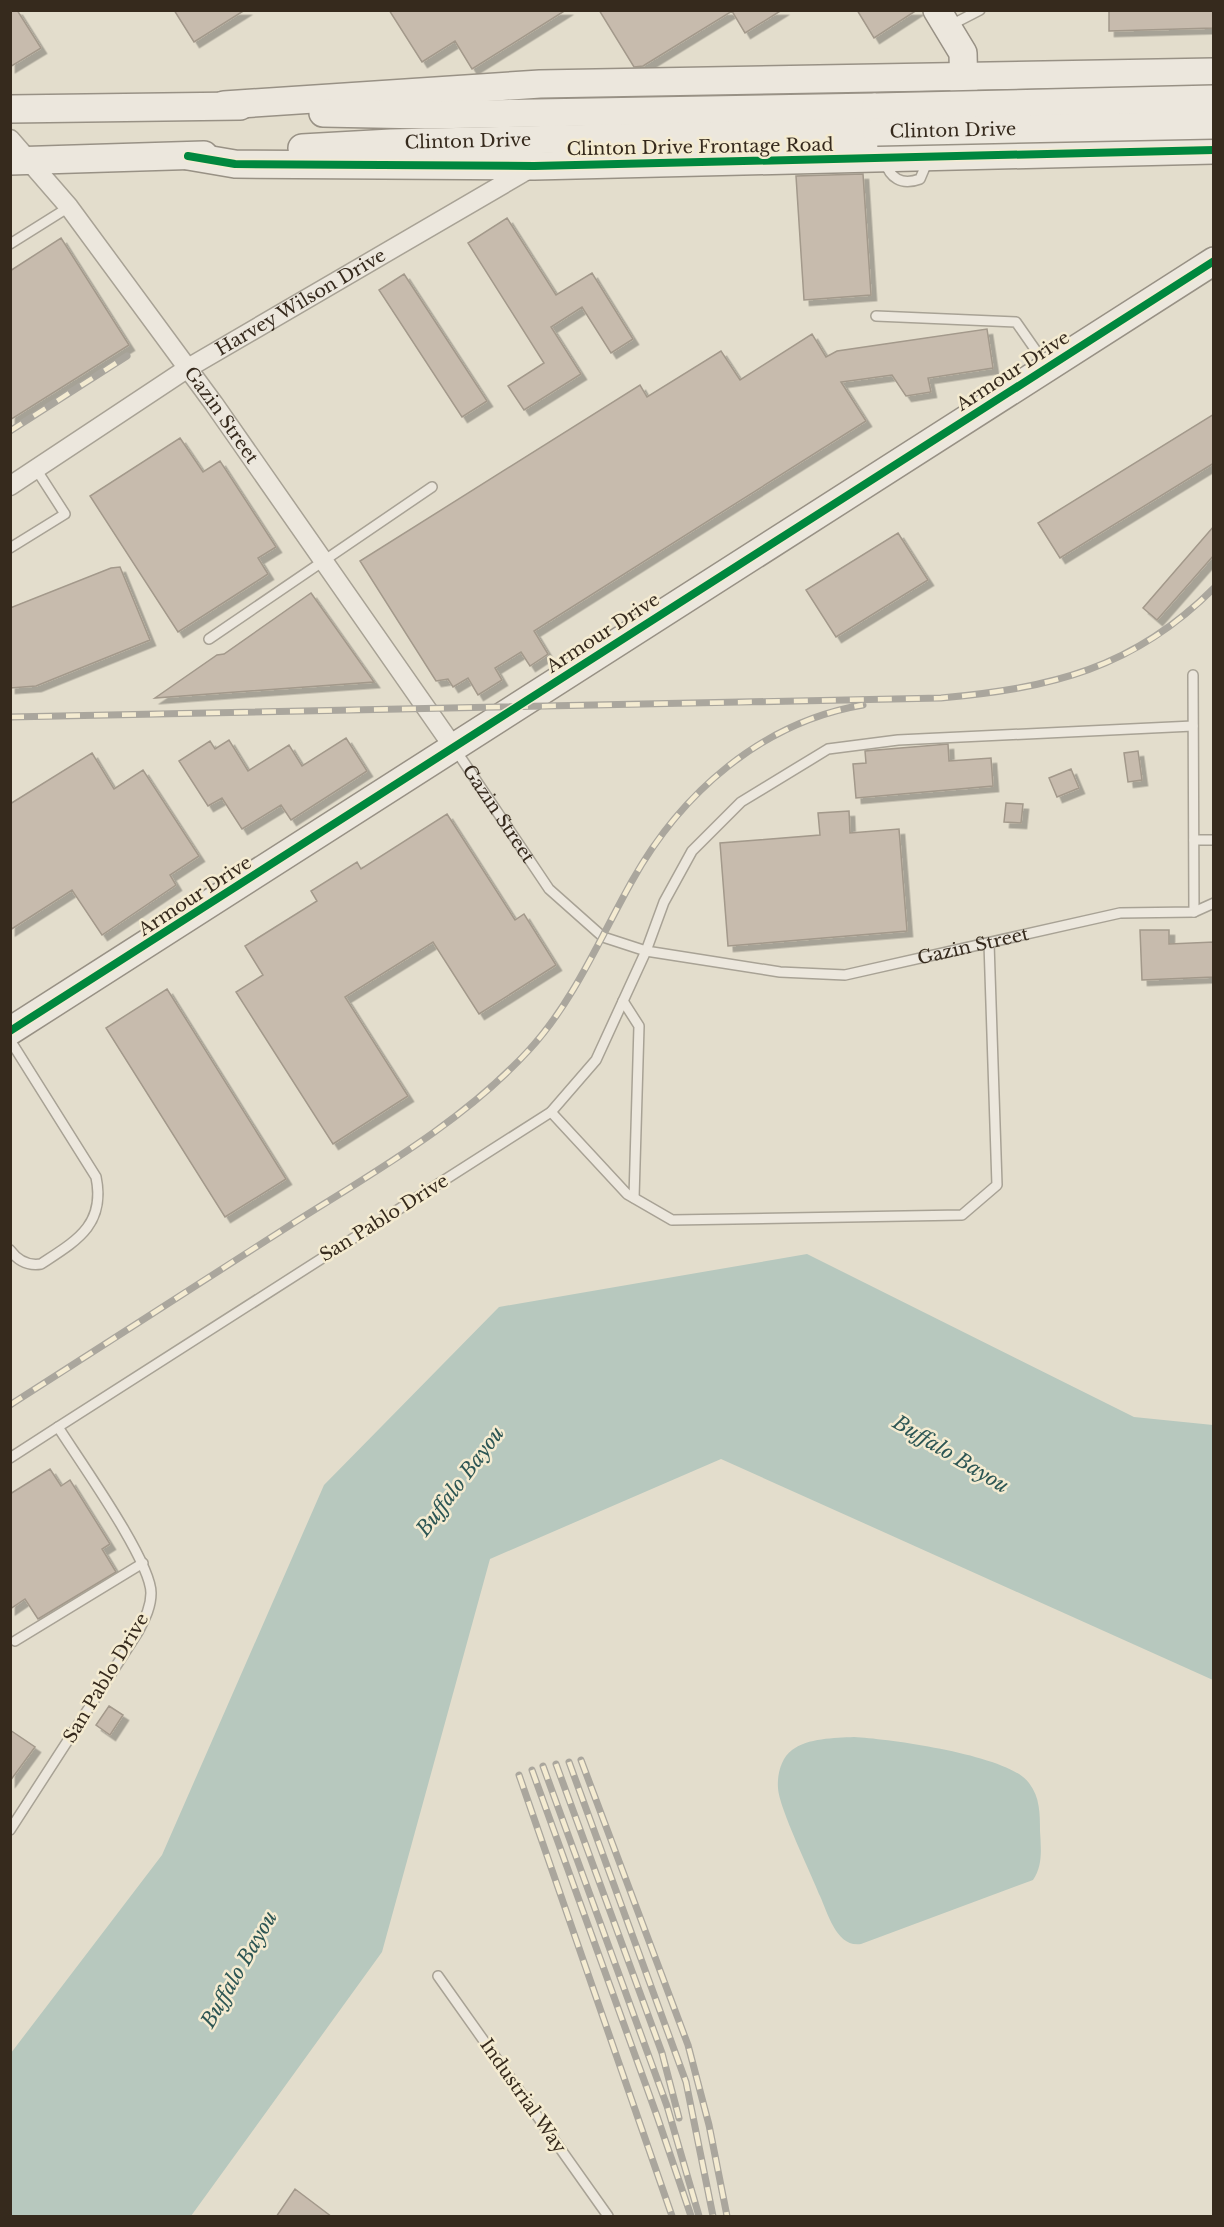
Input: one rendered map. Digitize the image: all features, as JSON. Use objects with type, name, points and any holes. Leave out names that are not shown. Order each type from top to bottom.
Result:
[{"type":"street","points":[[942,19],[963,53],[965,156]]},
{"type":"street","points":[[224,105],[540,84],[1214,72]]},
{"type":"street","name":"Clinton Drive","points":[[20,160],[188,156],[1214,99]]},
{"type":"street","name":"Clinton Drive","points":[[10,109],[224,105],[331,113],[425,115],[1214,124]]},
{"type":"street","name":"Gazin Street","points":[[10,139],[20,160],[69,207],[188,368],[454,748]]},
{"type":"street","name":"Clinton Drive Frontage Road","points":[[188,156],[235,164],[534,166],[1214,150]]},
{"type":"street","name":"Harvey Wilson Drive","points":[[10,486],[188,368],[534,166]]},
{"type":"street","name":"Armour Drive","points":[[10,1032],[1214,261]]},
{"type":"lane","points":[[942,19],[981,10]]},
{"type":"lane","points":[[10,244],[69,207]]},
{"type":"lane","points":[[876,316],[1016,322],[1047,367]]},
{"type":"lane","points":[[10,548],[65,514],[36,469]]},
{"type":"lane","points":[[209,639],[432,487]]},
{"type":"lane","points":[[1193,675],[1194,912],[1214,903]]},
{"type":"lane","name":"San Pablo Drive","points":[[10,1458],[551,1112],[596,1060],[646,951],[663,902],[692,851],[741,802],[828,749],[909,740],[1193,726]]},
{"type":"lane","name":"Gazin Street","points":[[454,748],[549,889],[603,937],[646,951],[780,972],[845,975],[1120,913],[1194,912]]},
{"type":"lane","points":[[1194,840],[1214,840]]},
{"type":"lane","points":[[551,1112],[634,1198],[672,1220],[962,1215],[998,1185],[990,943]]},
{"type":"lane","points":[[623,1001],[639,1026],[634,1198]]},
{"type":"lane","points":[[10,1040],[96,1177],[99,1191],[97,1210],[89,1226],[76,1241],[41,1264],[34,1265],[21,1262],[10,1250]]},
{"type":"lane","name":"San Pablo Drive","points":[[10,1830],[147,1613],[151,1593],[143,1563],[58,1427]]},
{"type":"lane","points":[[15,1641],[143,1563]]},
{"type":"lane","name":"Industrial Way","points":[[438,1976],[608,2217]]},
{"type":"water","name":"Buffalo Bayou","points":[[807,1254],[1134,1417],[1213,1425],[1213,1680],[721,1459],[490,1559],[382,1952],[191,2216],[11,2216],[11,2053],[162,1855],[324,1485],[499,1307]]},
{"type":"water","points":[[854,1737],[948,1750],[998,1764],[1017,1773],[1033,1788],[1039,1806],[1041,1857],[1033,1880],[861,1944],[846,1941],[830,1920],[796,1841],[784,1810],[778,1783],[780,1767],[785,1757],[798,1746],[822,1739]]},
{"type":"building","points":[[10,10],[17,10],[41,48],[10,67]]},
{"type":"building","points":[[174,10],[245,10],[194,42]]},
{"type":"building","points":[[389,10],[566,10],[472,69],[455,41],[422,62]]},
{"type":"building","points":[[599,10],[782,10],[745,33],[732,11],[643,66],[634,67]]},
{"type":"building","points":[[857,10],[917,10],[874,38]]},
{"type":"building","points":[[1109,10],[1214,10],[1214,28],[1109,31]]},
{"type":"building","points":[[863,174],[871,295],[804,300],[796,176]]},
{"type":"building","points":[[507,218],[556,295],[592,273],[633,339],[611,353],[582,307],[551,327],[581,374],[524,410],[508,386],[544,363],[468,243]]},
{"type":"building","points":[[61,238],[129,345],[10,420],[10,271]]},
{"type":"building","points":[[404,274],[487,401],[462,417],[379,290]]},
{"type":"building","points":[[987,329],[993,368],[928,378],[931,392],[906,396],[892,375],[841,382],[866,421],[534,631],[548,654],[530,666],[521,652],[495,668],[502,680],[478,695],[468,678],[453,687],[448,679],[436,681],[360,561],[640,385],[647,397],[721,351],[740,380],[812,334],[826,357],[837,351]]},
{"type":"building","points":[[1214,414],[1214,463],[1060,558],[1038,523]]},
{"type":"building","points":[[180,438],[203,472],[220,461],[276,547],[258,558],[268,574],[178,632],[90,496]]},
{"type":"building","points":[[1214,526],[1214,555],[1157,620],[1143,608]]},
{"type":"building","points":[[898,533],[928,580],[836,637],[806,590]]},
{"type":"building","points":[[120,567],[150,640],[36,686],[10,688],[10,608],[111,568]]},
{"type":"building","points":[[311,593],[374,682],[155,698],[217,655],[224,654]]},
{"type":"building","points":[[346,738],[367,771],[291,820],[281,805],[242,829],[222,798],[208,806],[179,761],[210,741],[215,749],[229,740],[248,771],[289,745],[302,766]]},
{"type":"building","points":[[948,744],[949,761],[991,758],[993,786],[856,798],[853,764],[866,763],[865,751]]},
{"type":"building","points":[[1138,751],[1142,780],[1128,782],[1124,753]]},
{"type":"building","points":[[92,753],[114,789],[143,770],[199,856],[170,875],[176,885],[102,935],[72,890],[10,930],[10,804]]},
{"type":"building","points":[[1071,769],[1079,788],[1057,797],[1049,778]]},
{"type":"building","points":[[1006,803],[1023,804],[1021,823],[1004,822]]},
{"type":"building","points":[[849,811],[850,833],[899,829],[907,931],[728,946],[720,843],[820,835],[818,813]]},
{"type":"building","points":[[447,814],[515,920],[524,914],[556,965],[479,1014],[433,942],[345,997],[408,1096],[333,1144],[236,992],[263,975],[245,946],[317,901],[311,891],[357,862],[361,869]]},
{"type":"building","points":[[1140,930],[1169,930],[1169,944],[1214,942],[1214,977],[1142,980]]},
{"type":"building","points":[[167,989],[286,1179],[225,1217],[106,1028]]},
{"type":"building","points":[[50,1469],[61,1486],[70,1480],[110,1544],[102,1549],[116,1572],[38,1619],[25,1599],[10,1609],[10,1494]]},
{"type":"building","points":[[109,1706],[123,1715],[110,1735],[96,1725]]},
{"type":"building","points":[[10,1730],[35,1747],[10,1781]]},
{"type":"building","points":[[295,2189],[332,2217],[276,2217]]},
{"type":"railway","points":[[10,431],[127,356]]},
{"type":"railway","points":[[10,717],[941,698],[981,694],[1054,680],[1088,670],[1121,656],[1153,638],[1184,616],[1214,588]]},
{"type":"railway","points":[[10,1405],[386,1165],[476,1100],[529,1050],[560,1011],[652,849],[700,791],[728,766],[758,745],[791,727],[826,714],[863,705]]},
{"type":"railway","points":[[581,1760],[688,2045],[709,2125],[727,2216]]},
{"type":"railway","points":[[569,1762],[686,2082],[713,2216]]},
{"type":"railway","points":[[556,1764],[662,2053],[679,2118]]},
{"type":"railway","points":[[543,1766],[667,2106],[699,2216]]},
{"type":"railway","points":[[532,1770],[691,2216]]},
{"type":"railway","points":[[519,1775],[672,2216]]},
{"type":"cycle path","points":[[188,156],[235,164],[534,166],[1214,150]]},
{"type":"cycle path","points":[[10,1031],[1214,261]]}]
